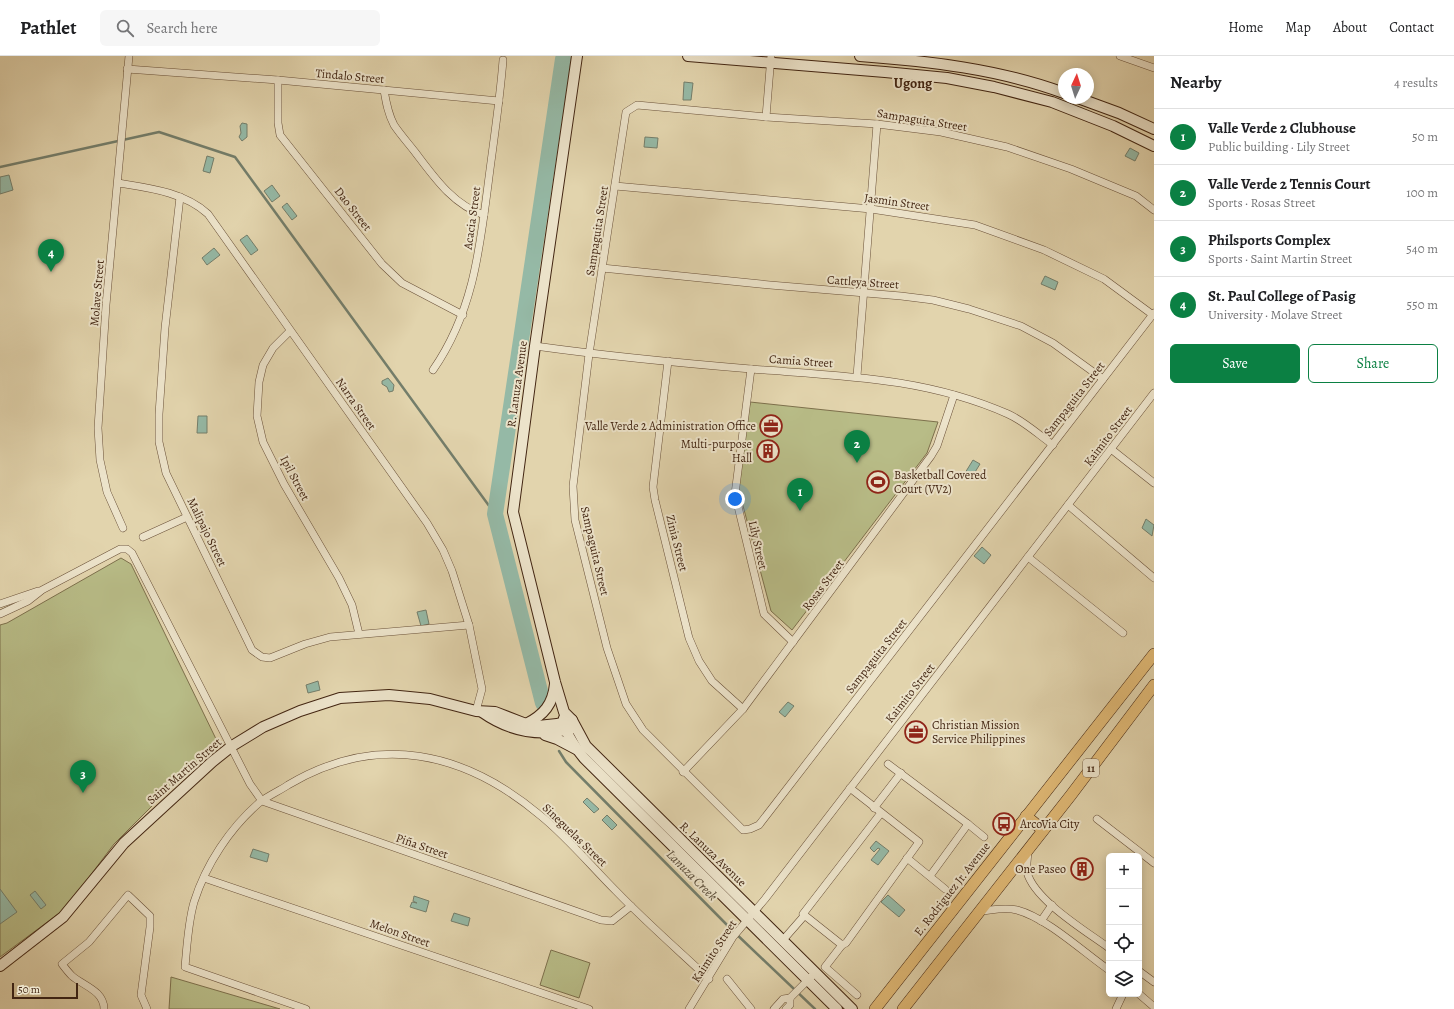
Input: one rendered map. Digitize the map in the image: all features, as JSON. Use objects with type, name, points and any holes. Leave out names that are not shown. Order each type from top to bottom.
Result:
[{"type":"main road","name":"R. Lanuza Avenue","points":[[577,56],[535,346],[513,512],[555,682],[576,749],[837,1009]]},
{"type":"main road","points":[[688,56],[771,59],[947,78],[994,87],[1052,102],[1113,126],[1154,146]]},
{"type":"main road","points":[[860,56],[949,66],[997,74],[1058,91]]},
{"type":"main road","points":[[1094,104],[1119,113],[1154,129]]},
{"type":"main road","name":"E. Rodriguez Jr. Avenue","points":[[875,1009],[1154,654]]},
{"type":"main road","points":[[526,724],[547,708],[552,700],[555,682]]},
{"type":"main road","name":"11","points":[[903,1009],[981,911],[1154,685]]},
{"type":"main road","name":"Saint Martin Street","points":[[0,966],[63,917],[124,843],[183,787],[232,746],[263,727],[293,714],[340,698],[370,695],[408,696],[430,699],[479,711],[495,712],[526,724],[544,726],[569,725]]},
{"type":"main road","name":"Saint Martin Street","points":[[479,711],[493,719],[535,733],[554,733],[569,725]]},
{"type":"main road","name":"R. Lanuza Avenue","points":[[569,725],[605,766],[783,940],[808,979],[852,1009]]},
{"type":"main road","points":[[535,733],[557,739],[576,749]]},
{"type":"main road","points":[[1026,816],[1043,830]]},
{"type":"street","name":"Molave Street","points":[[123,528],[107,492],[100,460],[98,428],[106,305],[129,56]]},
{"type":"street","points":[[1120,56],[1154,68]]},
{"type":"street","points":[[766,117],[771,59]]},
{"type":"street","name":"Acacia Street","points":[[432,370],[447,349],[463,315],[478,254],[499,101],[503,60]]},
{"type":"street","name":"Tindalo Street","points":[[127,69],[278,80],[499,101]]},
{"type":"street","name":"Dao Street","points":[[278,80],[278,123],[280,135],[382,264],[402,283],[463,315]]},
{"type":"street","points":[[384,90],[387,109],[394,124],[432,175],[449,194],[471,211],[484,215]]},
{"type":"street","name":"Sampaguita Street","points":[[1153,314],[759,825],[743,830],[683,772],[643,730],[626,704],[607,648],[575,520],[572,486],[589,354],[626,112],[637,105],[766,117],[877,124],[941,132],[1007,147],[1071,169],[1136,196],[1154,210]]},
{"type":"street","points":[[857,376],[877,124]]},
{"type":"street","name":"Narra Street","points":[[118,183],[154,189],[180,197],[197,204],[208,214],[427,523],[443,550],[452,571],[470,625],[482,689],[479,711]]},
{"type":"street","name":"Jasmin Street","points":[[615,186],[871,208],[974,225],[1044,250],[1104,279],[1153,314]]},
{"type":"street","name":"Malipajo Street","points":[[180,197],[165,328],[159,442],[166,473],[252,650],[262,657],[270,658],[305,644],[330,637],[470,625]]},
{"type":"street","name":"Cattleya Street","points":[[602,268],[933,300],[969,309],[1021,326],[1053,342],[1103,379]]},
{"type":"street","name":"Ipil Street","points":[[290,331],[273,348],[262,370],[259,382],[258,416],[263,442],[284,484],[342,585],[352,605],[359,634]]},
{"type":"street","name":"Camia Street","points":[[535,346],[589,354],[751,369],[857,376],[918,385],[954,395],[1009,415],[1053,445]]},
{"type":"street","name":"Zinia Street","points":[[668,361],[653,486],[655,500],[689,638],[699,661],[712,681],[743,709]]},
{"type":"street","name":"Lily Street","points":[[751,369],[736,494],[764,614],[793,642]]},
{"type":"street","name":"Rosas Street","points":[[683,772],[743,709],[931,456],[937,446],[954,395]]},
{"type":"street","name":"Kaimito Street","points":[[689,1009],[709,980],[733,937],[850,788],[1111,449],[1153,397]]},
{"type":"street","points":[[1111,449],[1154,483]]},
{"type":"street","points":[[1068,505],[1154,578]]},
{"type":"street","points":[[143,537],[187,517]]},
{"type":"street","points":[[0,604],[42,590],[120,549],[127,549],[132,553],[232,746],[250,784],[262,801]]},
{"type":"street","points":[[1028,557],[1123,633]]},
{"type":"street","points":[[0,614],[28,601],[42,590]]},
{"type":"street","name":"Sineguelas Street","points":[[306,1009],[185,967],[194,903],[204,878],[226,839],[242,818],[262,801],[301,778],[349,760],[378,754],[408,754],[436,759],[488,779],[542,816],[631,906],[709,980]]},
{"type":"street","points":[[888,764],[984,837]]},
{"type":"street","points":[[874,808],[901,773]]},
{"type":"street","points":[[850,788],[919,842],[846,943],[842,945],[826,967],[857,995]]},
{"type":"street","name":"Piña Street","points":[[262,801],[601,920],[612,921],[631,906]]},
{"type":"street","points":[[783,940],[804,916],[804,912],[881,813]]},
{"type":"street","points":[[1097,819],[1154,863]]},
{"type":"street","points":[[930,876],[968,824]]},
{"type":"street","points":[[1028,850],[1027,870],[1031,882],[1052,905],[1106,946]]},
{"type":"street","points":[[907,858],[945,889]]},
{"type":"street","name":"Melon Street","points":[[204,878],[589,1009]]},
{"type":"street","points":[[104,1009],[102,999],[96,992],[72,976],[62,964],[89,942],[128,895],[150,916],[150,926],[140,995],[147,1009]]},
{"type":"street","points":[[1041,921],[1052,905]]},
{"type":"street","points":[[981,911],[1000,909],[1016,910],[1041,921],[1106,968]]},
{"type":"street","points":[[804,916],[842,945]]},
{"type":"street","points":[[1142,973],[1154,982]]},
{"type":"street","points":[[728,979],[747,1008]]},
{"type":"street","points":[[774,1009],[783,999],[791,997],[808,979]]},
{"type":"street","points":[[786,1009],[790,1005],[791,997]]},
{"type":"street","points":[[1116,1009],[1122,997]]},
{"type":"street","points":[[1142,997],[1154,1007]]},
{"type":"green space","points":[[750,402],[938,422],[927,453],[792,630],[771,611],[738,487]]},
{"type":"green space","points":[[121,558],[131,564],[217,741],[114,844],[65,909],[0,957],[0,625],[7,623]]},
{"type":"green space","points":[[551,950],[590,963],[579,998],[540,985]]},
{"type":"green space","points":[[171,977],[280,1009],[169,1009]]},
{"type":"shaded area","points":[[684,82],[693,83],[691,100],[683,100]]},
{"type":"shaded area","points":[[242,123],[247,124],[247,137],[242,141],[239,137],[241,133],[240,126]]},
{"type":"shaded area","points":[[645,137],[658,138],[657,148],[644,147]]},
{"type":"shaded area","points":[[1130,148],[1139,153],[1135,161],[1125,156]]},
{"type":"shaded area","points":[[207,156],[214,158],[210,173],[203,171]]},
{"type":"shaded area","points":[[9,175],[13,190],[0,194],[0,177]]},
{"type":"shaded area","points":[[272,185],[280,196],[272,202],[264,191]]},
{"type":"shaded area","points":[[287,203],[297,216],[292,220],[282,207]]},
{"type":"shaded area","points":[[247,235],[258,250],[251,255],[240,240]]},
{"type":"shaded area","points":[[214,248],[220,255],[207,265],[202,258]]},
{"type":"shaded area","points":[[1045,276],[1058,282],[1055,290],[1041,284]]},
{"type":"shaded area","points":[[388,378],[394,385],[393,391],[389,392],[387,387],[382,384],[382,381]]},
{"type":"shaded area","points":[[198,416],[207,416],[207,433],[197,433]]},
{"type":"shaded area","points":[[973,460],[980,464],[972,477],[965,473]]},
{"type":"shaded area","points":[[1146,519],[1154,525],[1152,536],[1142,528]]},
{"type":"shaded area","points":[[982,547],[991,555],[984,564],[974,556]]},
{"type":"shaded area","points":[[426,610],[429,624],[421,626],[417,612]]},
{"type":"shaded area","points":[[318,681],[320,690],[308,693],[306,685]]},
{"type":"shaded area","points":[[788,702],[794,706],[785,717],[779,712]]},
{"type":"shaded area","points":[[587,798],[599,809],[594,813],[583,802]]},
{"type":"shaded area","points":[[607,815],[617,825],[612,830],[602,820]]},
{"type":"shaded area","points":[[876,841],[889,851],[878,865],[871,860],[880,849],[878,848],[874,852],[870,848]]},
{"type":"shaded area","points":[[253,849],[269,854],[267,862],[250,857]]},
{"type":"shaded area","points":[[0,889],[17,912],[0,924]]},
{"type":"shaded area","points":[[35,891],[46,905],[41,909],[30,895]]},
{"type":"shaded area","points":[[888,895],[905,910],[899,917],[881,902]]},
{"type":"shaded area","points":[[414,896],[429,901],[426,912],[410,907],[412,902],[417,903],[413,901]]},
{"type":"shaded area","points":[[454,913],[470,918],[468,926],[451,921]]},
{"type":"waterway","points":[[543,703],[495,514],[563,59]]},
{"type":"waterway","points":[[0,167],[159,132],[235,157],[495,514]]},
{"type":"waterway","name":"Lanuza Creek","points":[[559,751],[566,762],[731,929],[815,1009]]},
{"type":"place","name":"St. Paul College of Pasig","points":[[51,272]]},
{"type":"place","name":"Valle Verde 2 Administration Office","points":[[771,426]]},
{"type":"place","name":"Multi-purpose Hall","points":[[768,451]]},
{"type":"place","name":"Valle Verde 2 Tennis Court","points":[[857,463]]},
{"type":"place","name":"Basketball Covered Court (VV2)","points":[[878,482]]},
{"type":"place","name":"Valle Verde 2 Clubhouse","points":[[800,511]]},
{"type":"place","name":"Christian Mission Service Philippines","points":[[916,732]]},
{"type":"place","name":"Philsports Complex","points":[[83,793]]},
{"type":"place","name":"ArcoVia City","points":[[1004,824]]},
{"type":"place","name":"One Paseo","points":[[1082,869]]},
{"type":"district","name":"Ugong","points":[[913,83]]}]
